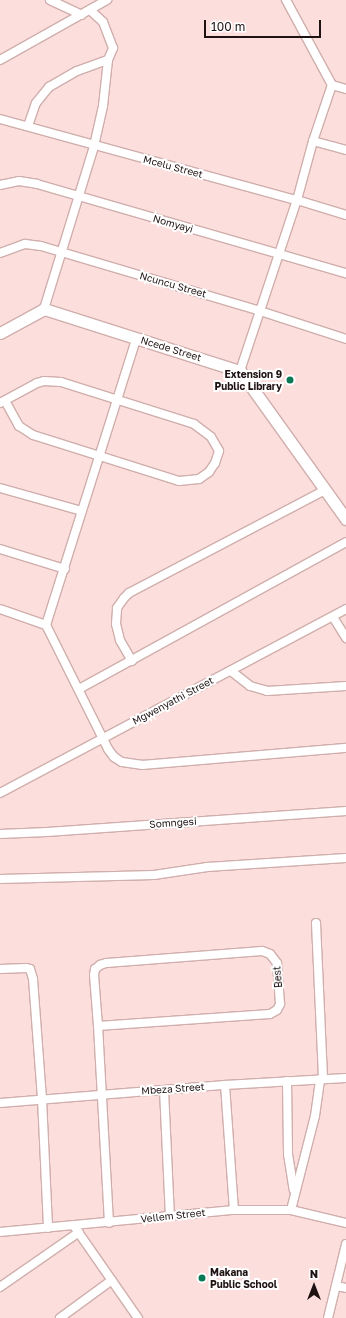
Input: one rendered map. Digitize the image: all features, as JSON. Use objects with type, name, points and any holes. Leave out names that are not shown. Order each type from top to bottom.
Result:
[{"type":"street","points":[[50,0],[82,15]]},
{"type":"street","points":[[0,60],[107,0]]},
{"type":"street","points":[[286,0],[332,85],[346,89]]},
{"type":"street","points":[[0,333],[44,309],[94,146],[103,106],[108,60],[113,48],[103,22],[90,10]]},
{"type":"street","points":[[28,126],[36,103],[49,87],[77,71],[108,60]]},
{"type":"street","points":[[332,85],[313,141],[297,200],[240,371],[346,519]]},
{"type":"street","name":"Mcelu Street","points":[[0,119],[94,146],[297,200],[346,216]]},
{"type":"street","points":[[313,141],[346,150]]},
{"type":"street","name":"Nomyayi","points":[[0,185],[19,181],[346,273]]},
{"type":"street","name":"Ncuncu Street","points":[[0,253],[16,246],[32,244],[260,311],[346,338]]},
{"type":"street","name":"Ncede Street","points":[[44,309],[240,371]]},
{"type":"street","points":[[46,625],[136,339]]},
{"type":"street","points":[[44,381],[61,382],[194,424],[211,437],[219,451],[215,463],[209,472],[199,479],[190,481],[169,478],[45,440],[25,431],[2,402],[29,386],[44,381]]},
{"type":"street","points":[[0,488],[82,511]]},
{"type":"street","points":[[132,661],[120,640],[116,624],[117,608],[129,593],[325,490]]},
{"type":"street","points":[[79,689],[346,542]]},
{"type":"street","points":[[0,550],[64,569]]},
{"type":"street","points":[[0,609],[46,625],[79,689],[102,739],[114,757],[122,762],[144,765],[346,748]]},
{"type":"street","name":"Mgwenyathi Street","points":[[0,793],[346,609]]},
{"type":"street","points":[[332,617],[346,638]]},
{"type":"street","points":[[231,671],[250,686],[267,691],[346,686]]},
{"type":"street","name":"Somngesi","points":[[0,834],[346,811]]},
{"type":"street","points":[[0,880],[154,875],[196,868],[346,858]]},
{"type":"street","points":[[291,1210],[315,1116],[321,1079],[316,923]]},
{"type":"street","name":"Best","points":[[98,1026],[270,1014],[277,1010],[280,1004],[277,963],[270,954],[262,951],[106,963],[95,969],[94,975],[109,1223]]},
{"type":"street","points":[[0,969],[26,968],[31,972],[42,1099],[48,1228]]},
{"type":"street","name":"Mbeza Street","points":[[0,1103],[226,1084],[346,1078]]},
{"type":"street","points":[[287,1081],[288,1154],[295,1191]]},
{"type":"street","points":[[226,1084],[234,1210]]},
{"type":"street","points":[[164,1090],[170,1216]]},
{"type":"street","name":"Vellem Street","points":[[0,1232],[48,1228],[76,1229],[109,1223],[234,1210],[291,1210],[346,1222]]},
{"type":"street","points":[[0,1287],[76,1229],[138,1318]]},
{"type":"street","points":[[328,1318],[346,1244]]},
{"type":"street","points":[[60,1318],[112,1280]]},
{"type":"street","points":[[336,1286],[346,1288]]},
{"type":"place","name":"Extension 9 Public Library","points":[[290,380]]},
{"type":"place","name":"Makana Public School","points":[[202,1278]]}]
